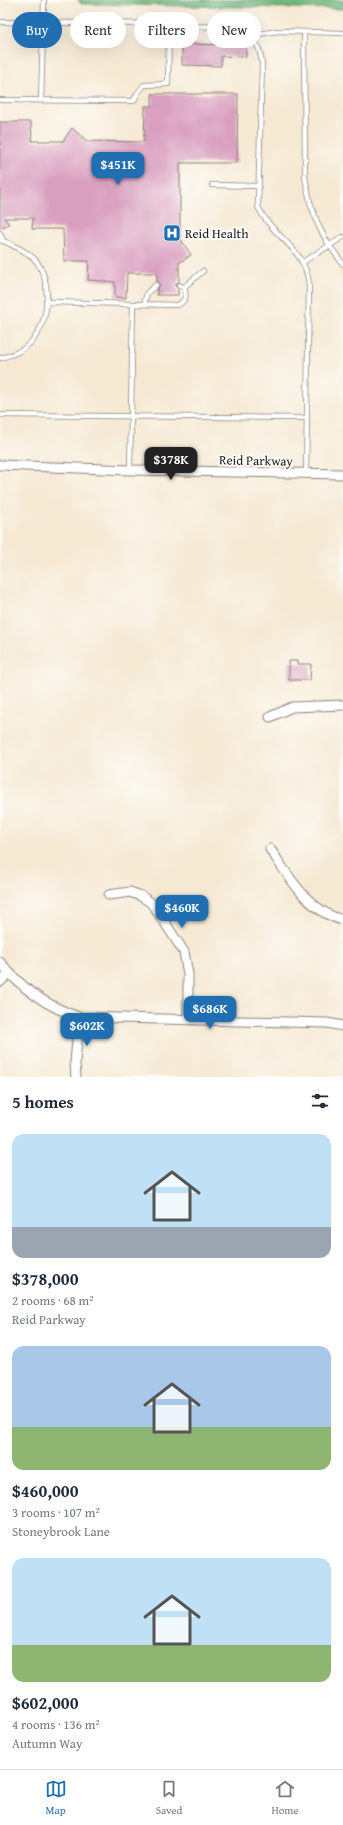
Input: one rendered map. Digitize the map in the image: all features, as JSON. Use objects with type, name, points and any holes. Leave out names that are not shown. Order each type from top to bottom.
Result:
[{"type":"street","name":"Reid Parkway","points":[[0,465],[130,470],[343,474]]},
{"type":"street","points":[[270,717],[292,707],[343,704]]},
{"type":"street","points":[[270,849],[308,900],[327,915],[343,920]]},
{"type":"street","points":[[109,895],[130,892],[150,902],[184,952],[188,974],[188,1019]]},
{"type":"street","points":[[0,962],[9,973],[36,997],[67,1013],[80,1017],[327,1023],[343,1026]]},
{"type":"street","points":[[0,982],[9,973]]},
{"type":"street","points":[[76,1077],[76,1057],[80,1017]]},
{"type":"lane","points":[[43,12],[44,0]]},
{"type":"lane","points":[[0,22],[12,22]]},
{"type":"lane","points":[[62,22],[134,24]]},
{"type":"lane","points":[[261,34],[278,31],[343,33]]},
{"type":"lane","points":[[304,32],[305,177],[312,208],[319,227],[329,246],[343,264]]},
{"type":"lane","points":[[41,100],[42,48]]},
{"type":"lane","points":[[0,100],[134,101],[136,94],[144,85],[168,84],[169,48]]},
{"type":"lane","points":[[259,48],[262,64],[258,207],[262,216],[297,252],[308,272],[306,474]]},
{"type":"lane","points":[[212,185],[258,186]]},
{"type":"lane","points":[[0,233],[2,240],[25,250],[37,262],[44,279],[46,302],[45,315],[40,329],[28,346],[12,355],[0,358]]},
{"type":"lane","points":[[303,262],[343,237]]},
{"type":"lane","points":[[184,287],[203,271]]},
{"type":"lane","points":[[144,304],[147,293],[156,285]]},
{"type":"lane","points":[[179,285],[184,287]]},
{"type":"lane","points":[[46,302],[178,305],[184,301],[186,295],[184,287]]},
{"type":"lane","points":[[130,470],[134,304]]},
{"type":"lane","points":[[0,415],[307,418]]},
{"type":"green space","points":[[78,0],[343,0],[343,9],[81,4]]},
{"type":"building","points":[[199,44],[207,45],[207,48],[246,48],[246,57],[221,56],[221,66],[182,65],[182,48],[199,48]]},
{"type":"building","points":[[152,94],[238,94],[237,163],[180,163],[180,238],[191,255],[179,263],[179,281],[175,285],[178,289],[178,295],[157,295],[157,289],[160,285],[157,281],[157,273],[127,273],[126,298],[115,297],[115,282],[88,280],[89,261],[64,261],[63,229],[32,229],[33,218],[4,218],[9,224],[0,228],[0,122],[31,122],[32,141],[63,141],[72,128],[87,141],[144,142],[145,106],[152,106]]},
{"type":"building","points":[[289,661],[297,661],[297,664],[311,664],[310,680],[289,680]]},
{"type":"place","name":"Reid Health","points":[[172,233]]}]
